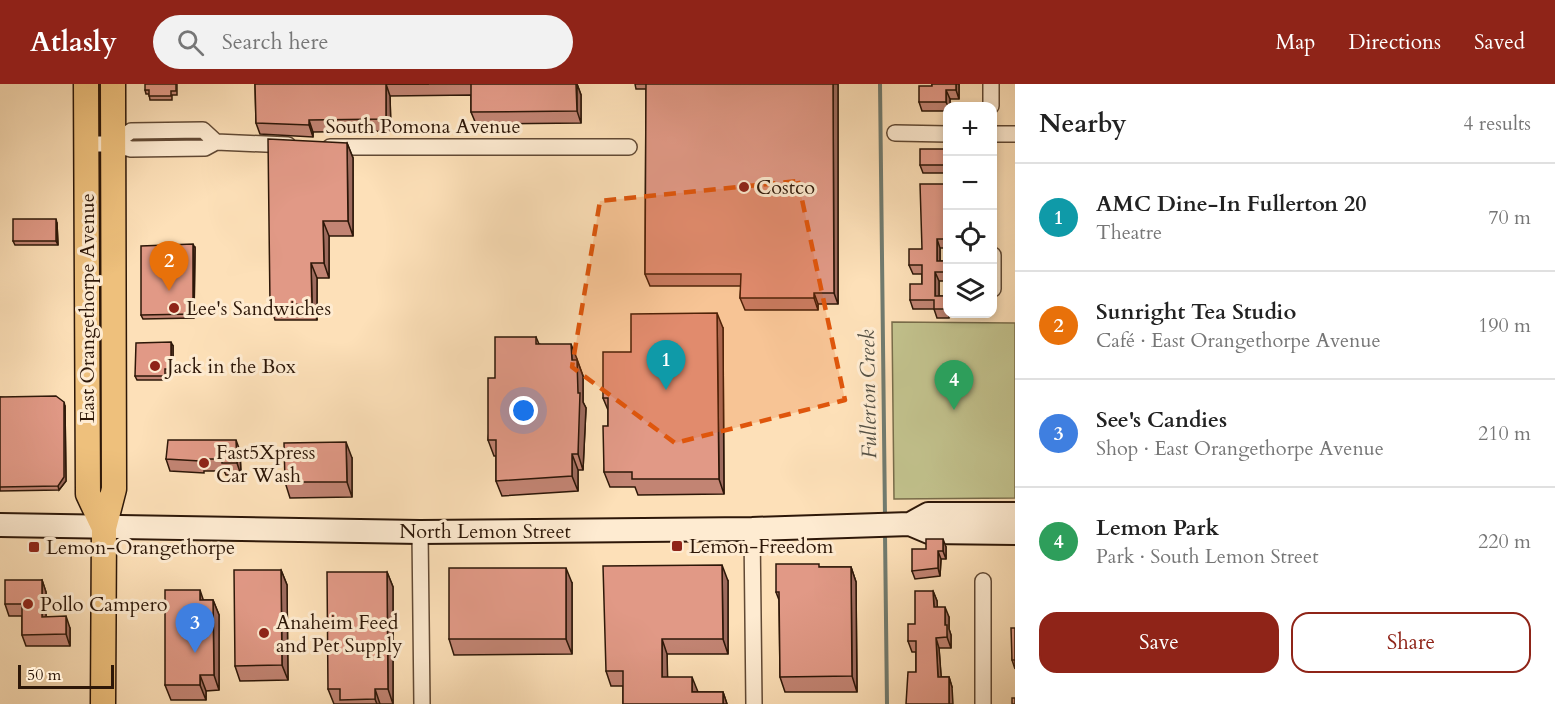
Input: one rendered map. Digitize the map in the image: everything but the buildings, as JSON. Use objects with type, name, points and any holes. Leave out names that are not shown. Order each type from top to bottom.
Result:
[{"type":"main road","name":"East Orangethorpe Avenue","points":[[86,84],[88,494],[104,528]]},
{"type":"main road","name":"East Orangethorpe Avenue","points":[[103,704],[104,528],[114,489],[113,84]]},
{"type":"street","points":[[991,84],[991,102]]},
{"type":"street","points":[[895,133],[943,134]]},
{"type":"street","points":[[997,134],[1015,134]]},
{"type":"street","name":"South Pomona Avenue","points":[[87,144],[113,144],[131,149],[205,148],[216,142],[362,149],[629,147]]},
{"type":"street","points":[[904,525],[928,514],[1015,514]]},
{"type":"street","name":"North Lemon Street","points":[[0,525],[420,532],[752,529],[904,525]]},
{"type":"street","points":[[904,525],[929,532],[1015,533]]},
{"type":"street","points":[[752,529],[754,704]]},
{"type":"street","points":[[420,532],[422,704]]},
{"type":"street","points":[[983,581],[983,704]]},
{"type":"highlighted area","points":[[798,181],[845,400],[675,443],[572,367],[600,201]]},
{"type":"green space","points":[[892,322],[1015,323],[1015,498],[894,499]]},
{"type":"waterway","name":"Fullerton Creek","points":[[880,84],[885,517]]},
{"type":"waterway","name":"Fullerton Creek","points":[[885,534],[887,704]]},
{"type":"place","name":"Costco","points":[[744,187]]},
{"type":"place","name":"Sunright Tea Studio","points":[[169,291]]},
{"type":"place","name":"Lee's Sandwiches","points":[[174,308]]},
{"type":"place","name":"Jack in the Box","points":[[155,366]]},
{"type":"place","name":"AMC Dine-In Fullerton 20","points":[[666,390]]},
{"type":"place","name":"Lemon Park","points":[[954,410]]},
{"type":"place","name":"Fast5Xpress Car Wash","points":[[204,463]]},
{"type":"place","name":"Lemon-Freedom","points":[[677,546]]},
{"type":"place","name":"Lemon-Orangethorpe","points":[[34,547]]},
{"type":"place","name":"Pollo Campero","points":[[28,604]]},
{"type":"place","name":"Anaheim Feed and Pet Supply","points":[[264,633]]},
{"type":"place","name":"See's Candies","points":[[195,653]]}]
